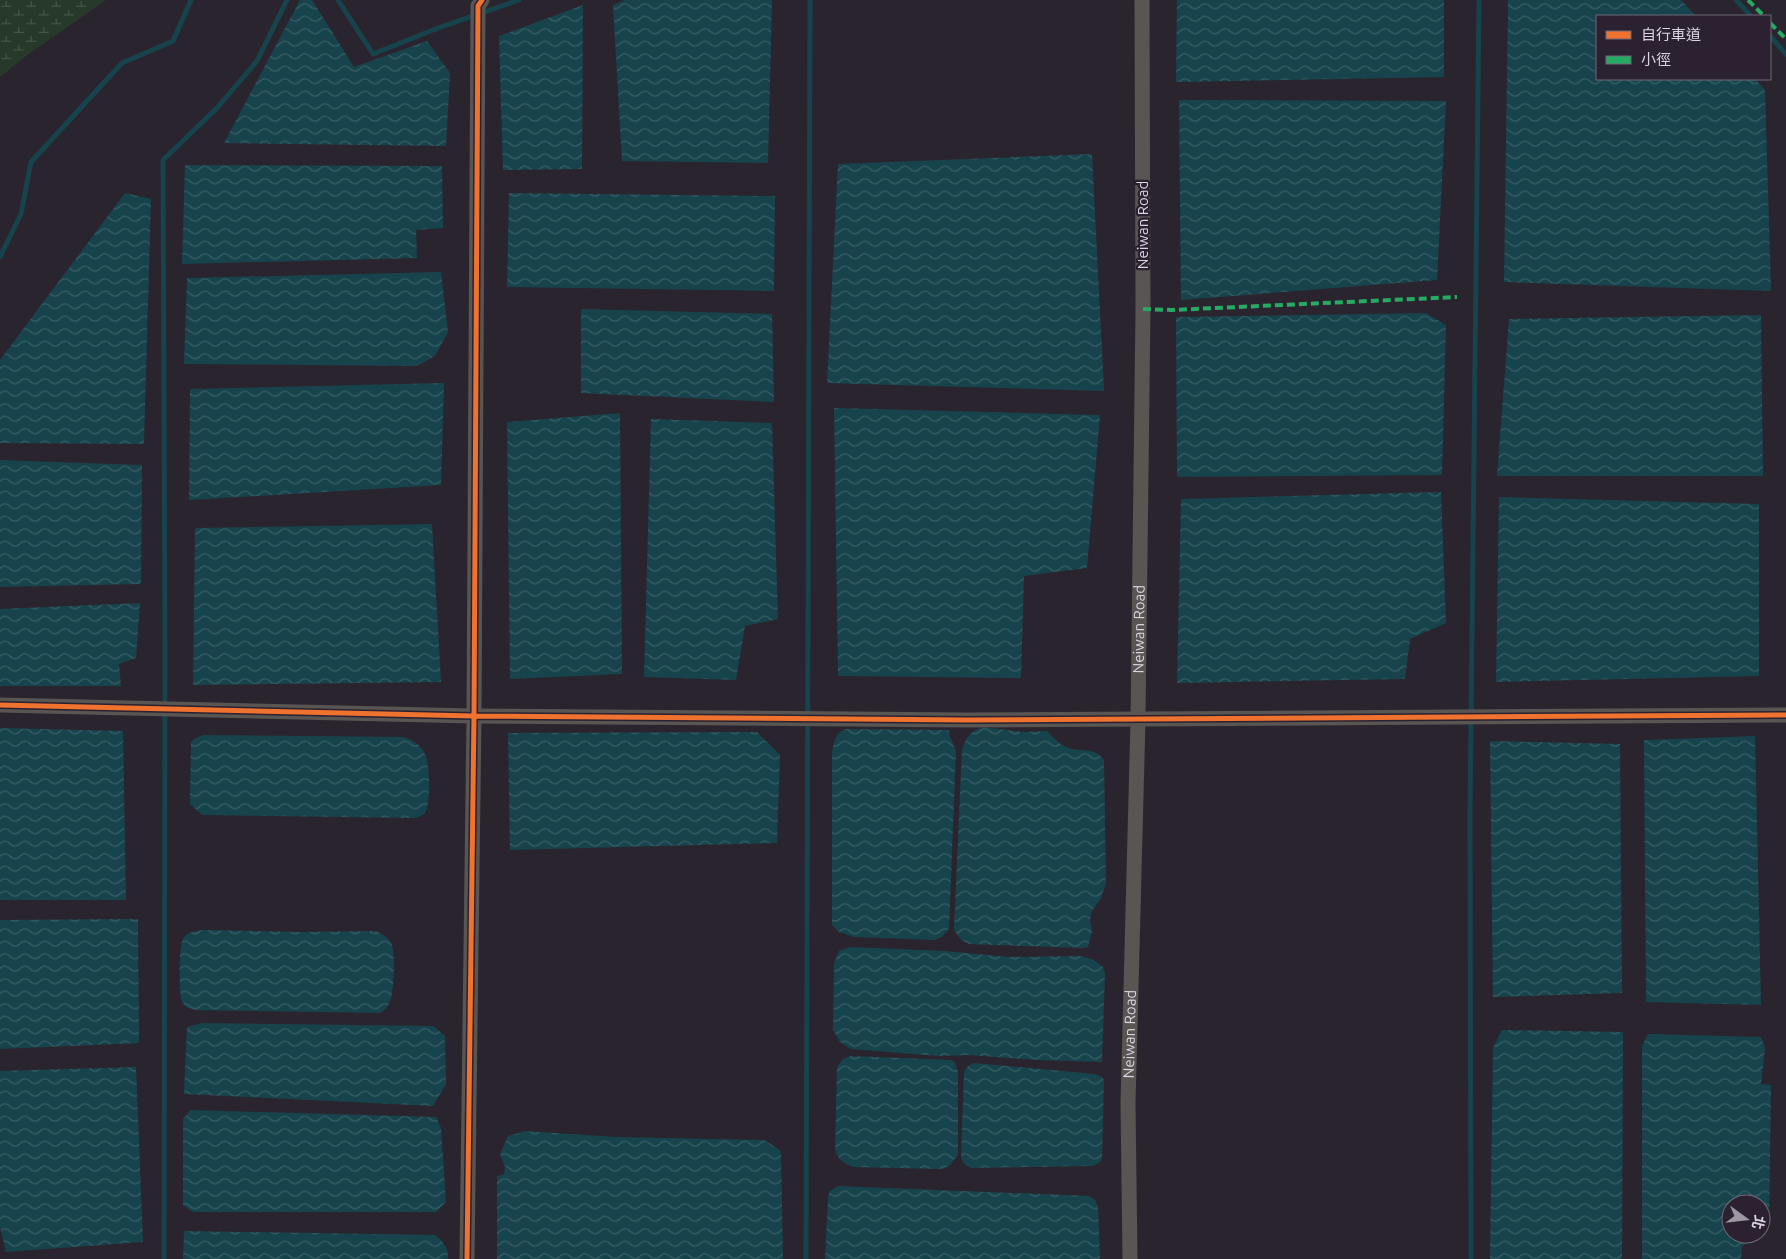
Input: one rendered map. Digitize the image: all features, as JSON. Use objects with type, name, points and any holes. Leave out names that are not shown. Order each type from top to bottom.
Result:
[{"type":"street","points":[[467,1259],[474,716],[478,6],[482,0]]},
{"type":"street","name":"Neiwan Road","points":[[1130,1259],[1128,1103],[1138,720],[1143,309],[1142,0]]},
{"type":"street","points":[[0,705],[474,716],[1138,720],[1786,715]]},
{"type":"green space","points":[[0,0],[106,0],[26,56],[0,77]]},
{"type":"water","points":[[300,0],[312,0],[354,67],[427,41],[450,73],[446,146],[224,143]]},
{"type":"water","points":[[625,0],[772,0],[768,163],[622,161],[613,5]]},
{"type":"water","points":[[1177,0],[1444,0],[1444,77],[1176,82]]},
{"type":"water","points":[[1508,0],[1681,0],[1695,15],[1596,15],[1596,80],[1756,80],[1765,90],[1771,291],[1504,282]]},
{"type":"water","points":[[583,5],[582,169],[503,170],[499,36]]},
{"type":"water","points":[[1179,100],[1446,101],[1437,280],[1181,300]]},
{"type":"water","points":[[1092,154],[1104,391],[827,383],[838,164]]},
{"type":"water","points":[[185,165],[442,166],[443,228],[416,230],[417,258],[182,264]]},
{"type":"water","points":[[125,193],[151,199],[144,444],[0,443],[0,360]]},
{"type":"water","points":[[509,193],[775,196],[774,291],[507,287]]},
{"type":"water","points":[[441,272],[448,332],[435,356],[417,366],[184,364],[187,278]]},
{"type":"water","points":[[581,309],[772,314],[774,402],[581,393]]},
{"type":"water","points":[[1426,313],[1446,325],[1442,475],[1177,477],[1176,317]]},
{"type":"water","points":[[1761,315],[1763,476],[1497,476],[1509,319]]},
{"type":"water","points":[[444,383],[441,485],[189,500],[190,389]]},
{"type":"water","points":[[834,408],[1100,415],[1087,568],[1024,576],[1021,678],[838,676]]},
{"type":"water","points":[[620,413],[622,674],[510,679],[507,422]]},
{"type":"water","points":[[651,419],[772,423],[778,619],[745,626],[736,680],[644,677]]},
{"type":"water","points":[[0,460],[142,465],[141,584],[0,587]]},
{"type":"water","points":[[1441,492],[1446,623],[1410,639],[1405,679],[1177,683],[1181,499]]},
{"type":"water","points":[[1499,497],[1759,504],[1759,676],[1496,682]]},
{"type":"water","points":[[432,524],[441,682],[193,685],[195,528]]},
{"type":"water","points":[[140,603],[136,658],[119,664],[121,686],[0,686],[0,609]]},
{"type":"water","points":[[984,727],[1022,732],[1047,731],[1063,746],[1071,749],[1091,751],[1104,760],[1106,883],[1101,898],[1092,911],[1090,920],[1092,931],[1088,947],[969,944],[960,938],[954,929],[962,750],[965,741],[970,735]]},
{"type":"water","points":[[0,728],[123,731],[126,900],[0,900]]},
{"type":"water","points":[[845,729],[949,730],[956,751],[949,929],[942,937],[935,940],[854,937],[839,932],[832,925],[832,752],[837,736]]},
{"type":"water","points":[[757,732],[780,755],[777,843],[510,850],[508,733]]},
{"type":"water","points":[[203,735],[404,737],[419,745],[427,759],[429,784],[427,808],[424,814],[414,818],[202,815],[190,804],[191,742]]},
{"type":"water","points":[[1755,736],[1761,1005],[1646,1002],[1644,740]]},
{"type":"water","points":[[1490,741],[1620,744],[1622,993],[1493,997]]},
{"type":"water","points":[[138,919],[139,1043],[0,1049],[0,920]]},
{"type":"water","points":[[204,930],[376,931],[388,939],[393,947],[393,980],[389,1003],[380,1013],[195,1010],[186,1007],[180,992],[182,943],[187,934]]},
{"type":"water","points":[[850,947],[945,951],[1008,957],[1081,956],[1094,960],[1103,967],[1105,974],[1102,1062],[968,1055],[939,1056],[851,1049],[840,1042],[833,1030],[834,963],[839,951]]},
{"type":"water","points":[[202,1023],[433,1026],[445,1036],[446,1084],[433,1106],[184,1094],[187,1027]]},
{"type":"water","points":[[1502,1030],[1623,1032],[1622,1259],[1490,1259],[1493,1048]]},
{"type":"water","points":[[1648,1034],[1761,1037],[1765,1048],[1761,1084],[1771,1085],[1769,1194],[1721,1194],[1721,1244],[1745,1244],[1742,1247],[1741,1259],[1642,1259],[1642,1046]]},
{"type":"water","points":[[851,1056],[951,1060],[955,1062],[958,1072],[958,1155],[950,1165],[943,1169],[853,1167],[839,1158],[835,1150],[837,1067],[843,1059]]},
{"type":"water","points":[[974,1063],[1095,1074],[1102,1077],[1104,1080],[1102,1158],[1100,1162],[1093,1166],[971,1168],[964,1164],[961,1157],[964,1072],[968,1066]]},
{"type":"water","points":[[136,1067],[143,1242],[6,1252],[0,1227],[0,1071]]},
{"type":"water","points":[[190,1110],[436,1117],[441,1128],[446,1202],[436,1212],[193,1212],[183,1205],[183,1119]]},
{"type":"water","points":[[525,1131],[616,1137],[764,1140],[780,1150],[781,1155],[783,1259],[497,1259],[497,1176],[504,1174],[505,1167],[500,1154],[508,1136]]},
{"type":"water","points":[[838,1186],[1089,1196],[1095,1200],[1098,1207],[1100,1259],[825,1259],[828,1196],[830,1191]]},
{"type":"water","points":[[184,1231],[435,1235],[445,1245],[448,1251],[448,1259],[183,1259]]},
{"type":"waterway","points":[[0,257],[21,214],[31,162],[122,63],[173,41],[191,0]]},
{"type":"waterway","points":[[164,1259],[165,653],[163,160],[217,108],[257,61],[287,0]]},
{"type":"waterway","points":[[338,0],[373,54],[438,28],[519,0]]},
{"type":"waterway","points":[[806,1259],[810,0]]},
{"type":"waterway","points":[[1471,1259],[1470,815],[1479,0]]},
{"type":"waterway","points":[[1736,0],[1750,15]]},
{"type":"waterway","points":[[1771,37],[1786,54]]},
{"type":"marked path","points":[[1748,0],[1763,15]]},
{"type":"marked path","points":[[1771,24],[1786,39]]},
{"type":"marked path","points":[[1143,309],[1172,310],[1457,297]]},
{"type":"cycle path","points":[[467,1259],[474,716],[478,6],[482,0]]},
{"type":"cycle path","points":[[0,705],[474,716],[967,720],[1786,715]]}]
